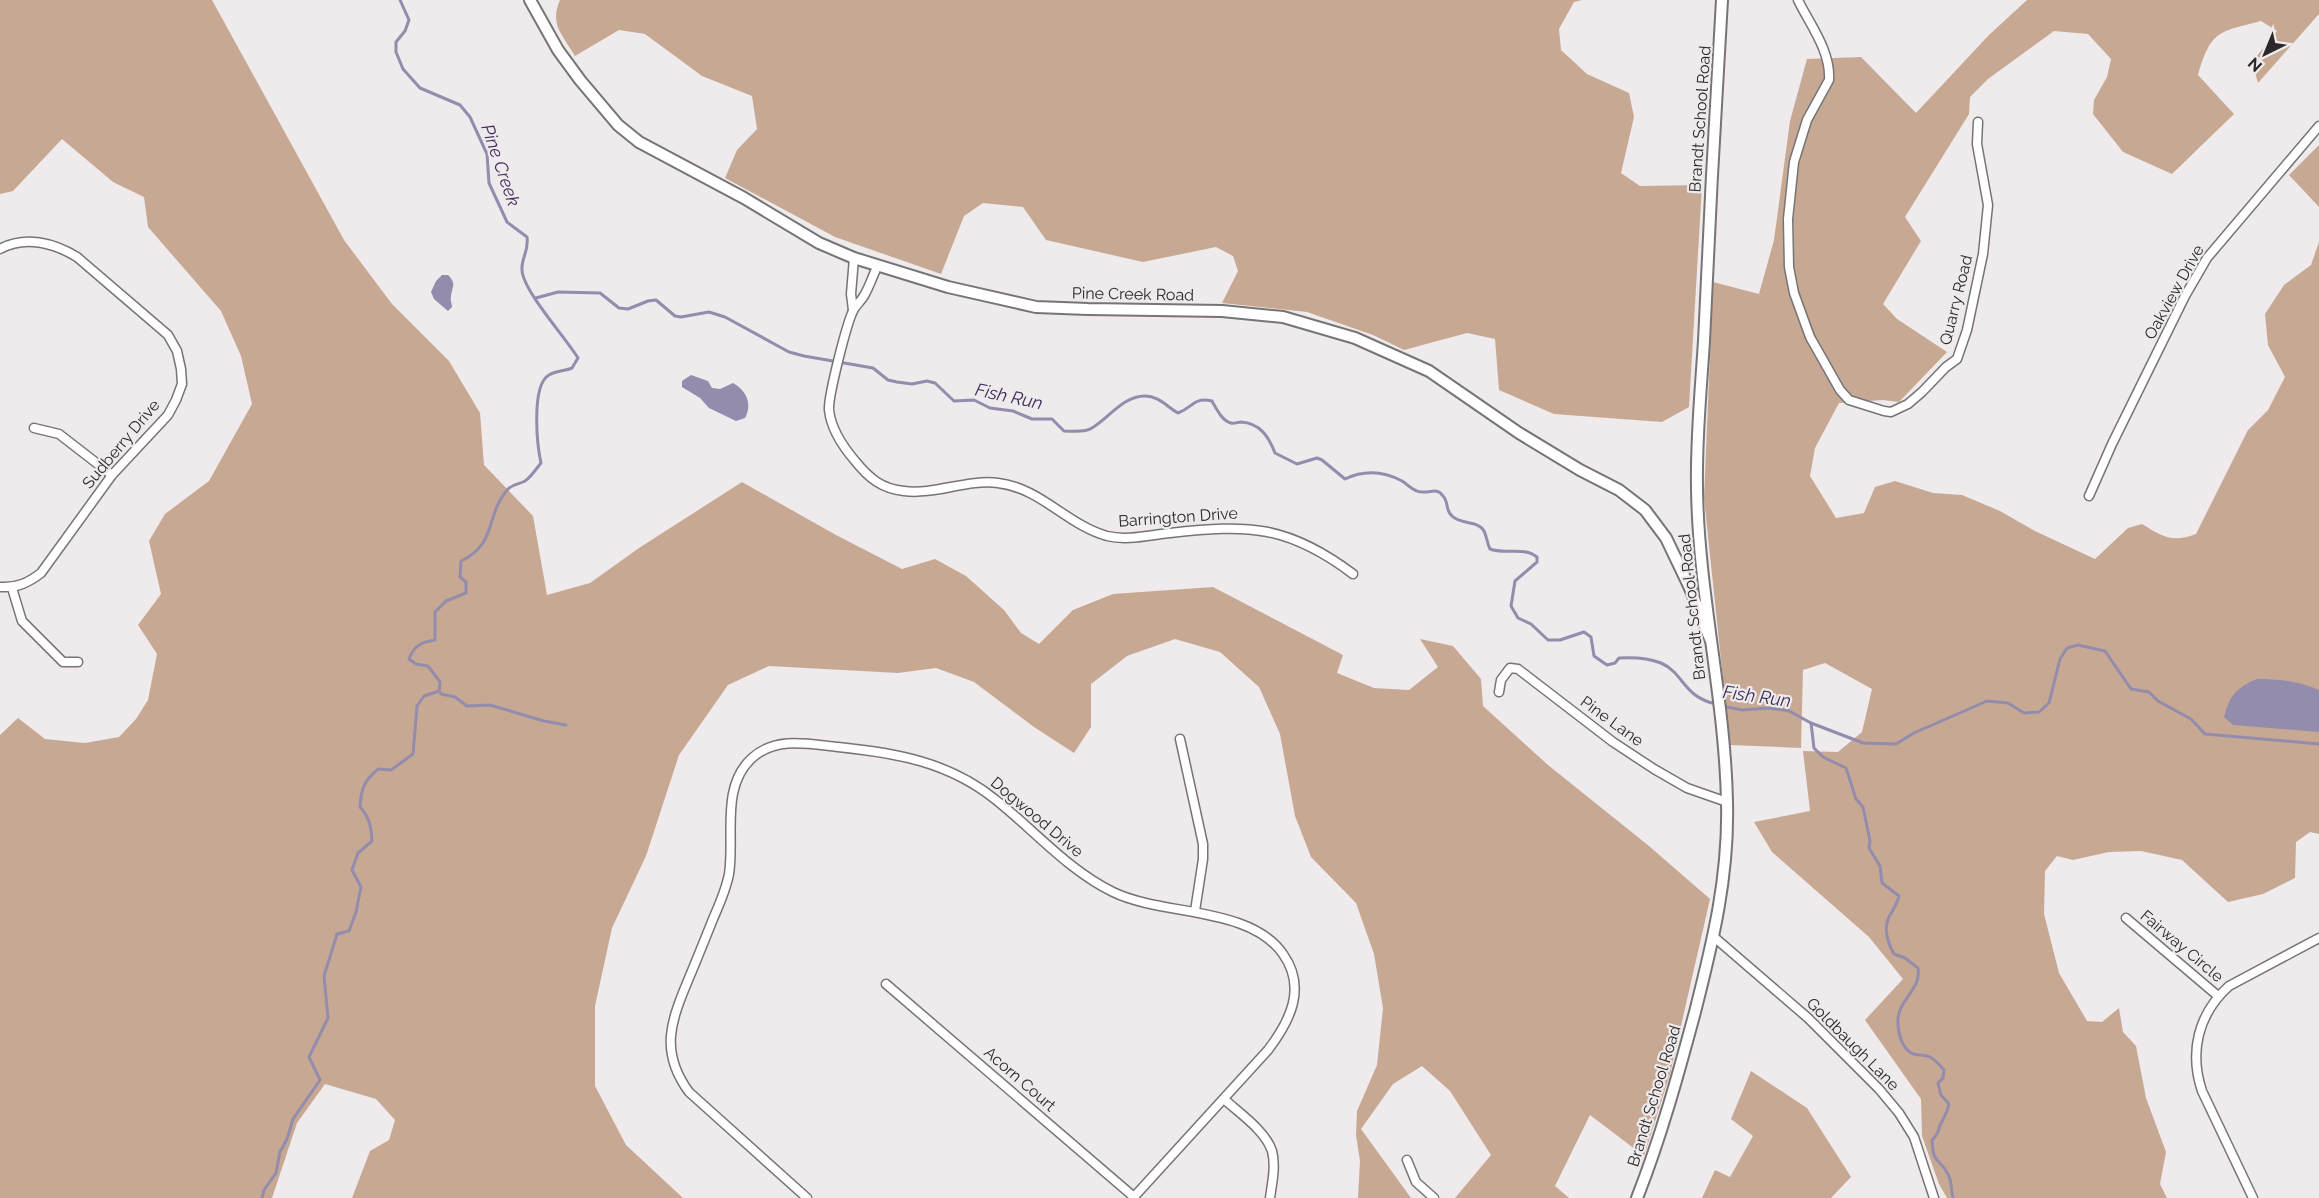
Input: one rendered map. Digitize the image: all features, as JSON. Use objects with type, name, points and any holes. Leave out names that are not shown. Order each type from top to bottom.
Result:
[{"type":"street","name":"Pine Creek Road","points":[[530,0],[558,50],[580,80],[618,124],[639,142],[744,198],[819,243],[854,258],[948,287],[1036,307],[1222,311],[1283,317],[1355,338],[1429,371],[1519,433],[1633,499],[1654,520],[1666,538],[1689,586],[1710,639]]},
{"type":"street","name":"Brandt School Road","points":[[1637,1198],[1660,1138],[1714,937],[1726,863],[1727,802],[1697,486],[1722,0]]},
{"type":"street","name":"Quarry Road","points":[[1798,0],[1824,49],[1829,73],[1828,80],[1807,120],[1794,162],[1788,219],[1789,267],[1794,293],[1810,337],[1840,390],[1849,400],[1860,405],[1891,412],[1901,408],[1957,359],[1967,330],[1986,233],[1988,205],[1977,144],[1978,122]]},
{"type":"street","name":"Oakview Drive","points":[[2089,496],[2185,296],[2207,258],[2319,126]]},
{"type":"street","name":"Sudberry Drive","points":[[0,249],[11,243],[46,242],[77,257],[168,335],[177,351],[182,384],[168,415],[112,475],[40,573],[29,582],[12,588]]},
{"type":"street","name":"Barrington Drive","points":[[854,258],[851,294],[854,310]]},
{"type":"street","name":"Barrington Drive","points":[[878,265],[864,296],[854,310],[838,365],[829,408],[834,430],[845,447],[862,469],[880,485],[918,492],[992,482],[1007,484],[1035,495],[1079,525],[1110,536],[1145,536],[1204,528],[1251,528],[1274,531],[1320,551],[1353,574]]},
{"type":"street","points":[[34,428],[59,434],[112,475]]},
{"type":"street","points":[[0,587],[12,588],[22,621],[63,662],[78,662]]},
{"type":"street","name":"Pine Lane","points":[[1499,692],[1501,680],[1510,668],[1518,669],[1613,742],[1654,769],[1687,788],[1727,802]]},
{"type":"street","points":[[1180,739],[1203,844],[1195,911]]},
{"type":"street","name":"Dogwood Drive","points":[[807,1198],[689,1092],[677,1073],[670,1049],[672,1022],[729,876],[731,807],[738,776],[753,757],[764,749],[801,742],[880,751],[944,769],[996,800],[1079,872],[1098,885],[1131,900],[1195,911],[1251,928],[1273,942],[1285,956],[1295,989],[1288,1021],[1280,1035],[1133,1197]]},
{"type":"street","name":"Fairway Circle","points":[[2126,918],[2218,996]]},
{"type":"street","name":"Goldbaugh Lane","points":[[1714,937],[1808,1018],[1880,1089],[1914,1137],[1934,1198]]},
{"type":"street","points":[[2253,1198],[2196,1075],[2198,1035],[2207,1012],[2218,996],[2240,979],[2319,938]]},
{"type":"street","name":"Acorn Court","points":[[886,984],[1133,1197]]},
{"type":"street","points":[[1224,1099],[1263,1135],[1271,1150],[1273,1169],[1270,1198]]},
{"type":"street","points":[[1407,1160],[1416,1182],[1434,1198]]},
{"type":"shaded area","points":[[0,0],[212,0],[344,240],[392,304],[449,361],[480,413],[484,465],[533,516],[547,595],[590,583],[639,548],[742,482],[902,569],[935,559],[966,576],[1004,610],[1021,633],[1039,644],[1073,610],[1113,594],[1213,587],[1343,655],[1337,673],[1374,688],[1409,690],[1438,667],[1420,639],[1453,646],[1481,679],[1483,706],[1548,765],[1649,846],[1710,899],[1670,1074],[1644,1156],[1590,1115],[1555,1186],[1569,1198],[1455,1198],[1491,1155],[1450,1091],[1422,1066],[1393,1084],[1361,1129],[1411,1198],[1358,1198],[1360,1161],[1356,1135],[1357,1111],[1377,1065],[1383,1008],[1374,954],[1356,903],[1311,857],[1295,816],[1280,734],[1259,687],[1220,652],[1175,639],[1127,656],[1091,684],[1091,727],[1074,753],[1034,727],[974,682],[936,668],[898,673],[769,666],[728,685],[679,755],[646,856],[612,928],[595,1006],[595,1086],[626,1145],[683,1198],[352,1198],[370,1151],[389,1140],[395,1120],[376,1099],[325,1084],[297,1123],[272,1198],[0,1198],[0,735],[18,718],[45,739],[85,743],[119,737],[136,719],[148,700],[157,654],[138,625],[161,594],[149,541],[165,514],[209,481],[252,404],[241,356],[221,311],[148,227],[144,197],[113,182],[62,139],[13,191],[0,194]]},
{"type":"shaded area","points":[[560,0],[1582,0],[1574,2],[1559,29],[1561,50],[1587,74],[1629,93],[1634,117],[1621,173],[1640,186],[1702,185],[1689,407],[1662,422],[1554,414],[1499,390],[1495,339],[1467,333],[1404,350],[1373,335],[1307,312],[1222,303],[1238,271],[1233,256],[1216,247],[1143,262],[1046,240],[1023,207],[983,203],[964,216],[941,274],[835,237],[725,178],[737,150],[757,129],[752,96],[702,76],[645,34],[619,30],[575,56],[562,36],[557,23],[557,8]]},
{"type":"shaded area","points":[[2027,0],[2319,0],[2319,14],[2258,83],[2252,62],[2277,31],[2261,21],[2226,31],[2213,41],[2207,49],[2198,75],[2234,114],[2172,174],[2123,152],[2093,114],[2094,100],[2107,77],[2111,59],[2088,34],[2054,31],[1988,79],[1970,97],[1969,114],[1905,217],[1921,241],[1883,304],[1897,319],[1947,352],[1899,402],[1883,400],[1839,403],[1815,448],[1810,476],[1836,518],[1864,513],[1875,487],[1895,481],[1933,493],[1962,495],[2000,511],[2035,531],[2095,559],[2128,528],[2142,524],[2168,537],[2180,538],[2196,534],[2248,430],[2268,410],[2285,377],[2268,345],[2265,314],[2284,285],[2311,265],[2319,242],[2319,834],[2310,832],[2296,842],[2295,878],[2263,894],[2228,902],[2182,860],[2141,851],[2109,852],[2073,860],[2057,856],[2045,871],[2044,914],[2059,973],[2087,1021],[2102,1022],[2119,1008],[2123,1032],[2136,1046],[2146,1098],[2166,1152],[2160,1184],[2167,1198],[1947,1198],[1939,1184],[1922,1136],[1921,1099],[1865,1020],[1903,979],[1869,937],[1772,852],[1754,822],[1810,811],[1803,751],[1838,752],[1862,732],[1872,689],[1825,663],[1803,670],[1801,748],[1730,745],[1704,498],[1713,282],[1759,294],[1774,240],[1790,121],[1807,59],[1861,57],[1916,113],[1989,35]]},
{"type":"shaded area","points":[[2319,145],[2319,207],[2289,175]]},
{"type":"shaded area","points":[[442,275],[448,275],[453,283],[452,307],[448,311],[434,299],[431,292]]},
{"type":"shaded area","points":[[691,375],[708,381],[712,388],[720,389],[733,383],[738,386],[747,398],[748,408],[745,418],[736,421],[709,408],[700,398],[682,387],[682,381]]},
{"type":"shaded area","points":[[2257,679],[2288,681],[2319,690],[2319,732],[2233,725],[2224,717],[2228,703],[2239,689]]},
{"type":"shaded area","points":[[1751,1071],[1807,1108],[1851,1177],[1831,1198],[1702,1198],[1715,1170],[1730,1177],[1753,1136],[1731,1119]]},
{"type":"waterway","name":"Pine Creek","points":[[262,1198],[264,1190],[276,1173],[280,1152],[293,1119],[320,1080],[309,1057],[328,1018],[324,976],[337,934],[349,931],[356,912],[361,887],[352,870],[358,853],[372,841],[369,823],[360,807],[362,790],[369,777],[378,769],[391,770],[413,754],[417,706],[424,696],[439,691],[440,682],[428,666],[416,664],[409,659],[419,645],[435,640],[435,612],[446,601],[466,593],[466,582],[460,577],[461,561],[481,546],[501,499],[510,487],[527,479],[541,463],[537,416],[543,381],[549,375],[572,368],[578,358],[537,302],[524,279],[522,266],[527,237],[507,222],[489,183],[487,154],[470,117],[460,105],[420,88],[403,69],[396,52],[396,42],[405,31],[409,20],[400,0]]},
{"type":"waterway","name":"Fish Run","points":[[536,298],[558,292],[600,293],[619,308],[628,309],[656,300],[675,316],[709,312],[725,317],[789,352],[873,368],[888,380],[897,382],[935,383],[954,401],[974,400],[990,408],[1013,411],[1032,419],[1052,419],[1064,431],[1089,430],[1123,403],[1137,397],[1150,396],[1178,413],[1197,401],[1212,401],[1225,420],[1232,423],[1248,423],[1259,428],[1267,436],[1275,453],[1297,464],[1317,458],[1345,479],[1366,473],[1388,475],[1416,491],[1441,493],[1452,516],[1481,528],[1490,549],[1526,552],[1537,557],[1537,562],[1515,581],[1511,606],[1518,618],[1531,624],[1548,640],[1560,640],[1584,632],[1591,637],[1594,656],[1607,665],[1615,663],[1619,658],[1646,659],[1661,663],[1669,667],[1690,691],[1705,701],[1716,704]]},
{"type":"waterway","points":[[1811,723],[1863,743],[1896,744],[1914,733],[1987,701],[2008,703],[2024,713],[2039,712],[2049,703],[2060,659],[2067,648],[2078,645],[2105,651],[2131,689],[2149,692],[2158,701],[2191,719],[2205,734],[2319,744]]},
{"type":"waterway","points":[[439,691],[441,694],[455,697],[467,706],[490,705],[566,725]]},
{"type":"waterway","name":"Fish Run","points":[[1722,706],[1742,710],[1769,708],[1789,711],[1811,723],[1814,748],[1823,757],[1846,768],[1856,799],[1863,807],[1870,841],[1869,848],[1880,866],[1882,883],[1899,896],[1887,922],[1886,931],[1890,945],[1894,954],[1905,958],[1918,968],[1916,983],[1898,1015],[1900,1036],[1903,1044],[1911,1053],[1930,1057],[1944,1070],[1943,1078],[1938,1083],[1941,1095],[1949,1104],[1938,1133],[1932,1140],[1935,1157],[1949,1177],[1953,1198]]}]
